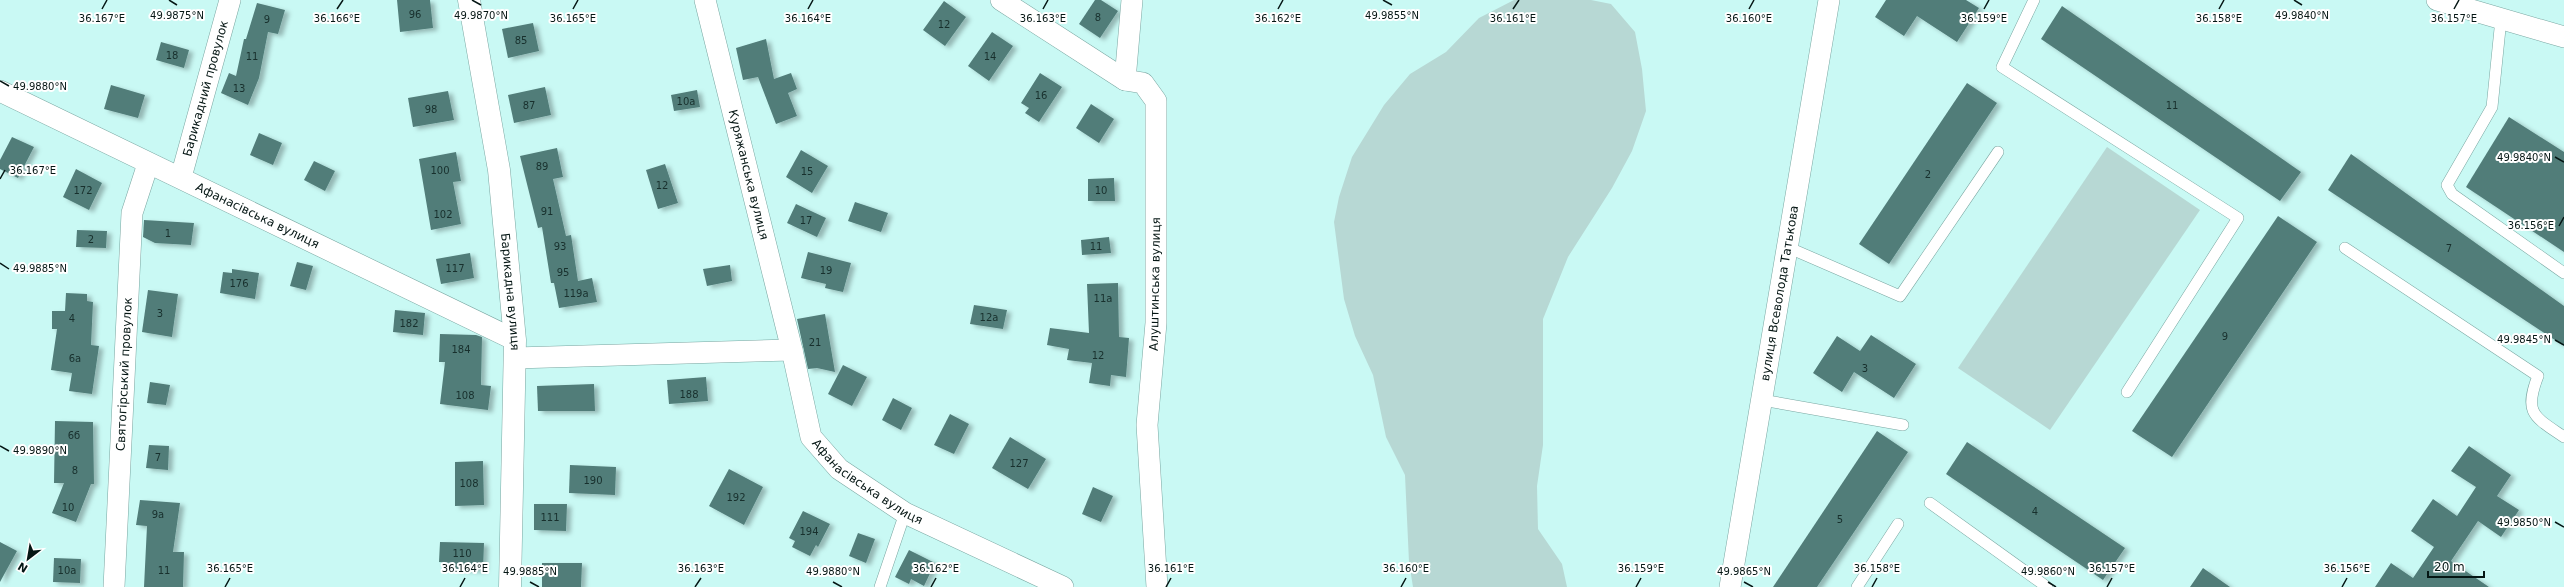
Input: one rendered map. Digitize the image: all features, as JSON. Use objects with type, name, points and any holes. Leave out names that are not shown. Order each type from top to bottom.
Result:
[{"type":"street","name":"Барикадний провулок","points":[[181,177],[230,0]]},
{"type":"street","name":"Барикадна вулиця","points":[[470,0],[499,170],[515,349],[510,587]]},
{"type":"street","name":"Куряжанська вулиця","points":[[706,0],[792,350]]},
{"type":"street","name":"Алуштинська вулиця","points":[[1001,0],[1125,80],[1143,83],[1156,101],[1156,323],[1148,425],[1157,587]]},
{"type":"street","points":[[1125,80],[1132,0]]},
{"type":"street","name":"вулиця Всеволода Татькова","points":[[1730,587],[1829,0]]},
{"type":"street","points":[[2437,0],[2468,4],[2501,19],[2564,37]]},
{"type":"street","name":"Афанасівська вулиця","points":[[0,91],[148,164],[181,177],[515,349],[792,350],[811,437],[839,469],[905,513],[1063,587]]},
{"type":"street","name":"Святогірський провулок","points":[[114,587],[132,213],[148,164]]},
{"type":"lane","points":[[2034,0],[2002,67],[2238,218],[2127,392]]},
{"type":"lane","points":[[2501,19],[2492,106],[2447,185],[2452,194],[2564,273]]},
{"type":"lane","points":[[1787,248],[1900,296],[1998,152]]},
{"type":"lane","points":[[2345,248],[2538,376],[2531,395],[2532,410],[2538,419],[2564,437]]},
{"type":"lane","points":[[1762,400],[1903,425]]},
{"type":"lane","points":[[1930,503],[2047,587]]},
{"type":"lane","points":[[880,587],[905,513]]},
{"type":"lane","points":[[1857,587],[1898,524]]},
{"type":"shaded area","points":[[1514,0],[1591,0],[1611,4],[1635,32],[1642,69],[1646,111],[1632,151],[1612,188],[1568,257],[1543,319],[1543,445],[1537,486],[1538,529],[1562,564],[1567,587],[1413,587],[1409,562],[1405,475],[1386,437],[1373,375],[1355,336],[1344,299],[1334,222],[1339,197],[1352,157],[1384,105],[1410,74],[1446,52],[1479,18]]},
{"type":"shaded area","points":[[2107,147],[2200,210],[2050,430],[1958,368]]},
{"type":"building","points":[[397,0],[430,0],[433,28],[400,32]]},
{"type":"building","points":[[1095,0],[1101,0],[1118,11],[1100,38],[1079,24]]},
{"type":"building","points":[[1886,0],[1966,0],[1979,8],[1957,42],[1917,16],[1904,36],[1875,17]]},
{"type":"building","points":[[944,1],[966,17],[945,46],[923,30]]},
{"type":"building","points":[[257,3],[285,10],[278,34],[268,32],[259,78],[248,105],[221,93],[229,73],[236,76],[244,39],[246,39]]},
{"type":"building","points":[[2062,6],[2301,172],[2280,201],[2041,39]]},
{"type":"building","points":[[533,23],[539,51],[508,58],[502,29]]},
{"type":"building","points":[[992,32],[1013,46],[989,81],[968,66]]},
{"type":"building","points":[[766,39],[774,79],[791,73],[797,89],[788,93],[797,116],[776,124],[758,77],[743,80],[736,48]]},
{"type":"building","points":[[161,42],[189,50],[184,68],[156,60]]},
{"type":"building","points":[[1040,73],[1062,87],[1039,122],[1025,113],[1029,108],[1021,103]]},
{"type":"building","points":[[1967,83],[1997,103],[1889,264],[1859,244]]},
{"type":"building","points":[[111,85],[145,95],[138,118],[104,109]]},
{"type":"building","points":[[545,87],[551,115],[514,123],[508,95]]},
{"type":"building","points":[[697,90],[700,107],[674,111],[671,95]]},
{"type":"building","points":[[448,91],[454,120],[413,127],[408,98]]},
{"type":"building","points":[[1091,104],[1114,119],[1099,143],[1076,128]]},
{"type":"building","points":[[2509,117],[2564,152],[2564,252],[2466,187]]},
{"type":"building","points":[[259,133],[282,143],[273,165],[250,155]]},
{"type":"building","points":[[12,137],[34,147],[18,178],[0,169],[0,160]]},
{"type":"building","points":[[557,148],[563,177],[553,179],[566,236],[571,235],[578,281],[592,278],[597,302],[559,308],[554,283],[551,283],[542,227],[538,228],[520,156]]},
{"type":"building","points":[[801,150],[828,166],[812,193],[786,177]]},
{"type":"building","points":[[456,152],[461,181],[453,182],[461,224],[431,230],[419,159]]},
{"type":"building","points":[[2351,154],[2564,306],[2564,346],[2328,190]]},
{"type":"building","points":[[314,161],[335,171],[325,191],[304,180]]},
{"type":"building","points":[[665,164],[678,203],[658,209],[646,170]]},
{"type":"building","points":[[76,169],[102,183],[89,210],[63,197]]},
{"type":"building","points":[[1114,178],[1115,201],[1088,201],[1088,179]]},
{"type":"building","points":[[855,202],[888,213],[881,232],[848,221]]},
{"type":"building","points":[[796,204],[826,218],[817,237],[787,223]]},
{"type":"building","points":[[2278,216],[2317,242],[2172,457],[2132,431]]},
{"type":"building","points":[[144,220],[194,223],[191,245],[155,243],[143,237]]},
{"type":"building","points":[[77,230],[107,231],[106,248],[76,247]]},
{"type":"building","points":[[1109,237],[1111,253],[1082,255],[1081,240]]},
{"type":"building","points":[[808,252],[851,263],[843,292],[825,288],[826,284],[801,278]]},
{"type":"building","points":[[470,253],[474,278],[441,284],[436,259]]},
{"type":"building","points":[[297,262],[313,266],[306,290],[290,286]]},
{"type":"building","points":[[730,265],[732,281],[707,286],[703,269]]},
{"type":"building","points":[[232,269],[259,273],[255,299],[220,293],[223,272],[232,273]]},
{"type":"building","points":[[1118,283],[1119,337],[1129,338],[1126,377],[1111,375],[1110,386],[1089,383],[1092,363],[1067,360],[1069,349],[1047,345],[1050,328],[1089,333],[1087,284]]},
{"type":"building","points":[[148,290],[178,294],[172,337],[142,332]]},
{"type":"building","points":[[66,293],[87,294],[87,301],[93,302],[91,345],[99,346],[92,394],[69,391],[72,373],[51,370],[57,329],[52,329],[52,311],[65,311]]},
{"type":"building","points":[[974,305],[1007,310],[1003,329],[970,324]]},
{"type":"building","points":[[395,310],[425,313],[423,335],[393,332]]},
{"type":"building","points":[[825,314],[835,372],[817,368],[808,369],[797,319]]},
{"type":"building","points":[[440,334],[476,335],[482,337],[481,385],[491,386],[488,410],[440,404],[445,362],[439,362]]},
{"type":"building","points":[[1871,335],[1916,364],[1894,398],[1854,372],[1842,392],[1813,373],[1837,336],[1860,351]]},
{"type":"building","points":[[843,365],[867,377],[852,406],[828,394]]},
{"type":"building","points":[[706,377],[708,401],[669,404],[667,380]]},
{"type":"building","points":[[150,382],[170,385],[166,405],[147,403]]},
{"type":"building","points":[[594,384],[595,411],[538,411],[537,386]]},
{"type":"building","points":[[893,398],[912,408],[901,430],[882,420]]},
{"type":"building","points":[[950,414],[969,424],[954,454],[934,445]]},
{"type":"building","points":[[55,421],[93,422],[94,484],[91,484],[76,522],[52,513],[64,483],[54,483]]},
{"type":"building","points":[[1877,431],[1908,452],[1817,587],[1773,587]]},
{"type":"building","points":[[1010,437],[1046,459],[1028,489],[992,468]]},
{"type":"building","points":[[1967,442],[2125,548],[2103,580],[1946,474]]},
{"type":"building","points":[[149,445],[169,446],[168,470],[146,468]]},
{"type":"building","points":[[2469,446],[2511,475],[2497,496],[2519,510],[2501,537],[2478,521],[2451,561],[2489,587],[2375,587],[2391,563],[2413,578],[2434,547],[2411,531],[2433,499],[2457,516],[2476,487],[2451,471]]},
{"type":"building","points":[[483,461],[484,505],[455,506],[455,462]]},
{"type":"building","points":[[570,465],[616,467],[615,495],[569,493]]},
{"type":"building","points":[[729,469],[763,487],[744,525],[709,506]]},
{"type":"building","points":[[1093,487],[1113,496],[1101,522],[1082,514]]},
{"type":"building","points":[[140,500],[180,503],[173,552],[184,552],[183,587],[144,587],[147,526],[136,525]]},
{"type":"building","points":[[534,504],[567,504],[566,531],[534,530]]},
{"type":"building","points":[[803,511],[830,524],[818,547],[816,545],[810,556],[792,547],[795,541],[789,538]]},
{"type":"building","points":[[858,533],[875,539],[866,563],[849,556]]},
{"type":"building","points":[[0,542],[17,551],[0,582]]},
{"type":"building","points":[[440,542],[484,543],[483,570],[453,569],[453,563],[439,562]]},
{"type":"building","points":[[909,550],[935,563],[924,586],[911,579],[909,584],[895,577]]},
{"type":"building","points":[[54,558],[81,559],[80,583],[53,582]]},
{"type":"building","points":[[542,563],[582,563],[581,587],[542,587]]},
{"type":"building","points":[[2203,568],[2230,587],[2190,587]]}]
